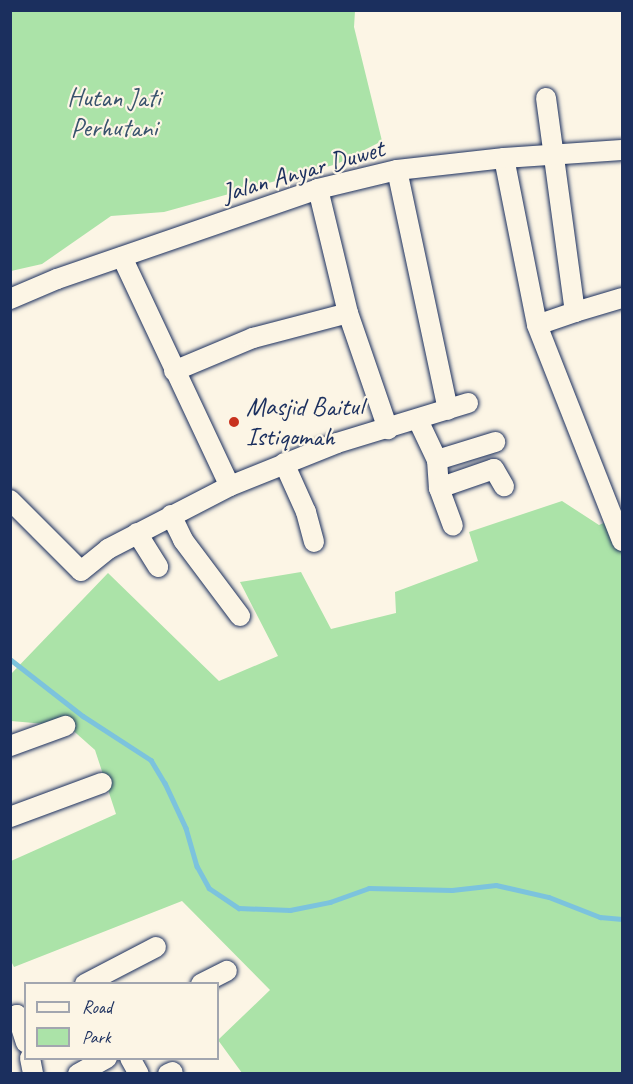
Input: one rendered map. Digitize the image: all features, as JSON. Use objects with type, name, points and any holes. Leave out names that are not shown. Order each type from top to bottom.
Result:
[{"type":"street","points":[[546,98],[551,155],[575,312]]},
{"type":"street","name":"Jalan Anyar Duwet","points":[[10,299],[122,257],[318,189],[397,171],[504,158],[622,150]]},
{"type":"street","points":[[504,158],[537,325],[622,542]]},
{"type":"street","points":[[397,171],[448,410]]},
{"type":"street","points":[[318,189],[348,313],[388,429]]},
{"type":"street","points":[[122,257],[174,371],[197,409],[230,486]]},
{"type":"street","points":[[537,325],[622,297]]},
{"type":"street","points":[[174,371],[253,338],[348,313]]},
{"type":"street","points":[[10,500],[81,571],[108,549],[171,514],[230,486],[284,463],[468,403]]},
{"type":"street","points":[[418,420],[437,460],[439,488],[453,526]]},
{"type":"street","points":[[437,460],[495,442]]},
{"type":"street","points":[[284,463],[306,512],[314,542]]},
{"type":"street","points":[[439,488],[494,469],[504,486]]},
{"type":"street","points":[[171,514],[183,540],[240,616]]},
{"type":"street","points":[[137,534],[158,567]]},
{"type":"street","points":[[10,746],[65,726]]},
{"type":"street","points":[[10,817],[102,783]]},
{"type":"street","points":[[89,982],[156,947]]},
{"type":"street","points":[[205,982],[227,971]]},
{"type":"street","points":[[18,1014],[24,1036]]},
{"type":"street","points":[[78,1074],[105,1060]]},
{"type":"street","points":[[131,1060],[139,1074]]},
{"type":"green space","name":"Hutan Jati Perhutani","points":[[10,11],[355,11],[354,27],[382,141],[337,164],[164,212],[111,216],[42,264],[11,271]]},
{"type":"green space","points":[[562,501],[599,525],[622,515],[622,1073],[242,1073],[219,1039],[270,990],[182,901],[14,967],[11,961],[11,861],[116,814],[95,750],[68,726],[11,721],[11,674],[108,573],[219,681],[278,656],[240,582],[301,572],[331,629],[396,613],[395,592],[478,561],[469,532]]},
{"type":"waterway","points":[[10,659],[83,716],[151,760],[165,783],[186,828],[197,866],[209,888],[239,908],[290,910],[330,902],[369,888],[452,890],[496,885],[549,897],[600,917],[622,919]]},
{"type":"place","name":"Masjid Baitul Istiqomah","points":[[234,422]]}]
